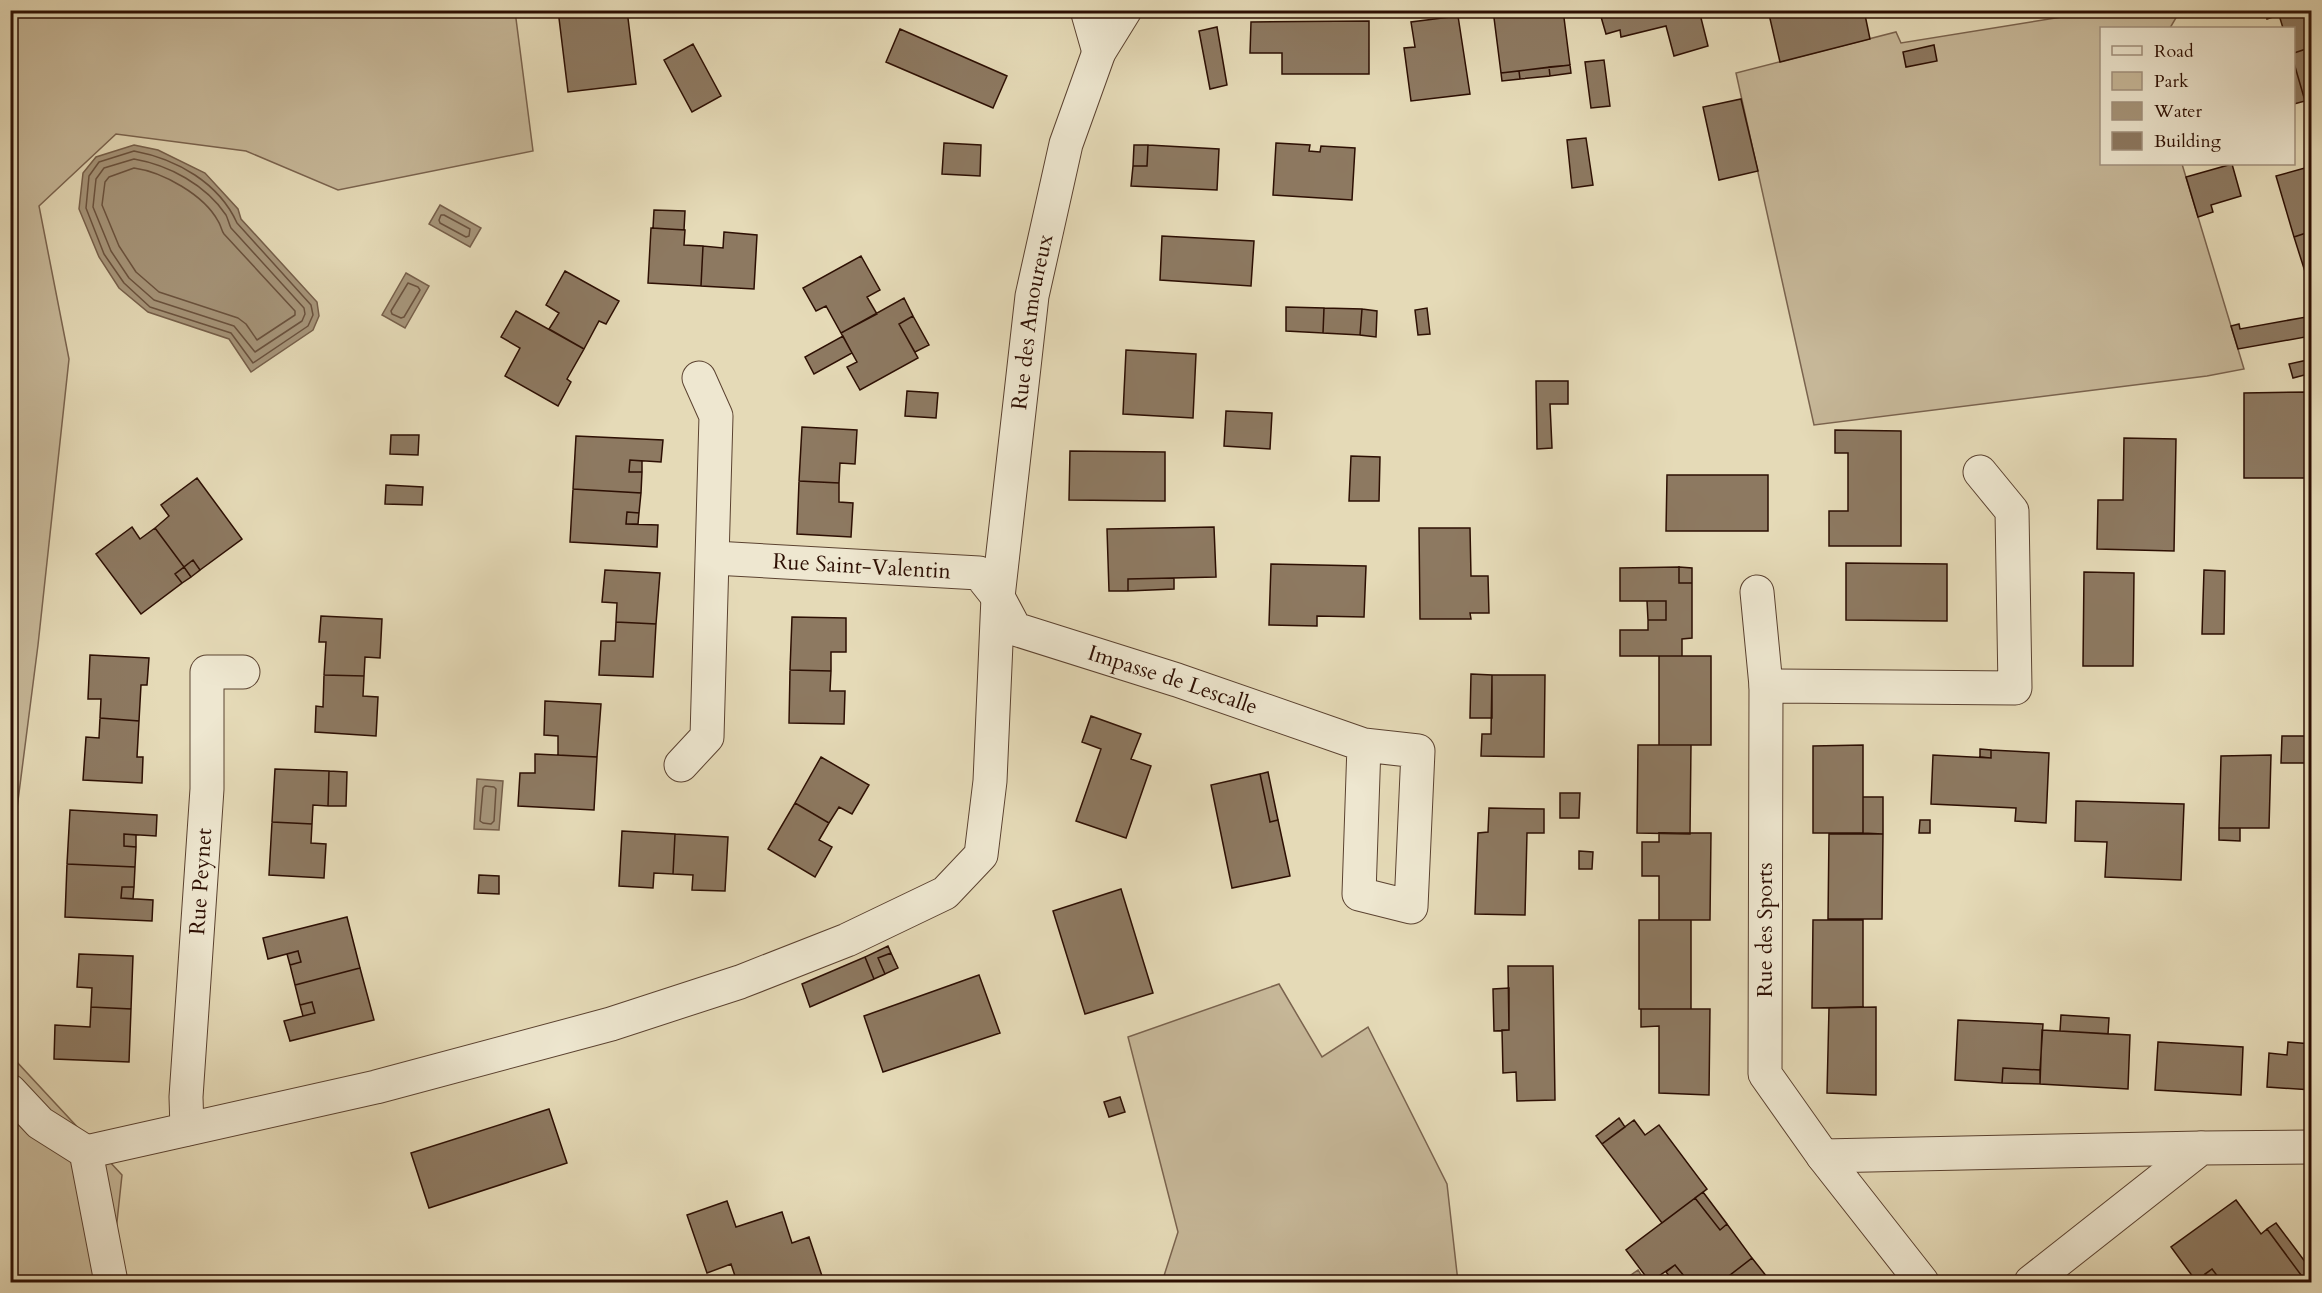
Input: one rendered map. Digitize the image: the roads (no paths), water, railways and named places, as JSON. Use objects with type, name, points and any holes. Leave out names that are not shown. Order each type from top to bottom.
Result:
[{"type":"street","points":[[1087,10],[1099,52]]},
{"type":"street","name":"Rue des Amoureux","points":[[86,1152],[376,1087],[611,1024],[740,982],[847,940],[945,893],[981,855],[990,781],[998,597],[1032,296],[1066,144],[1099,52],[1125,10]]},
{"type":"street","points":[[681,765],[707,737],[714,558],[716,416],[699,378]]},
{"type":"street","points":[[1766,686],[2015,688],[2012,511],[1980,472]]},
{"type":"street","name":"Rue Saint-Valentin","points":[[714,558],[980,573],[998,597]]},
{"type":"street","name":"Rue des Sports","points":[[1757,592],[1766,686],[1765,1074],[1823,1156],[1922,1282]]},
{"type":"street","name":"Impasse de Lescalle","points":[[998,597],[1015,629],[1178,680],[1364,745]]},
{"type":"street","name":"Rue Peynet","points":[[187,1129],[186,1097],[207,789],[207,672],[243,672]]},
{"type":"street","points":[[10,1090],[40,1123],[86,1152],[111,1282]]},
{"type":"street","points":[[1823,1156],[2312,1147]]},
{"type":"street","points":[[2031,1282],[2201,1149]]},
{"type":"water","points":[[134,145],[158,150],[205,173],[238,209],[241,219],[317,302],[319,316],[313,330],[251,372],[229,339],[148,312],[119,288],[99,257],[79,209],[83,173],[96,157]]},
{"type":"water","points":[[440,205],[481,228],[470,247],[429,224]]},
{"type":"water","points":[[406,273],[429,286],[405,328],[382,315]]},
{"type":"water","points":[[477,779],[503,781],[499,830],[474,829]]},
{"type":"water","points":[[1638,1270],[1646,1282],[1621,1282]]}]
